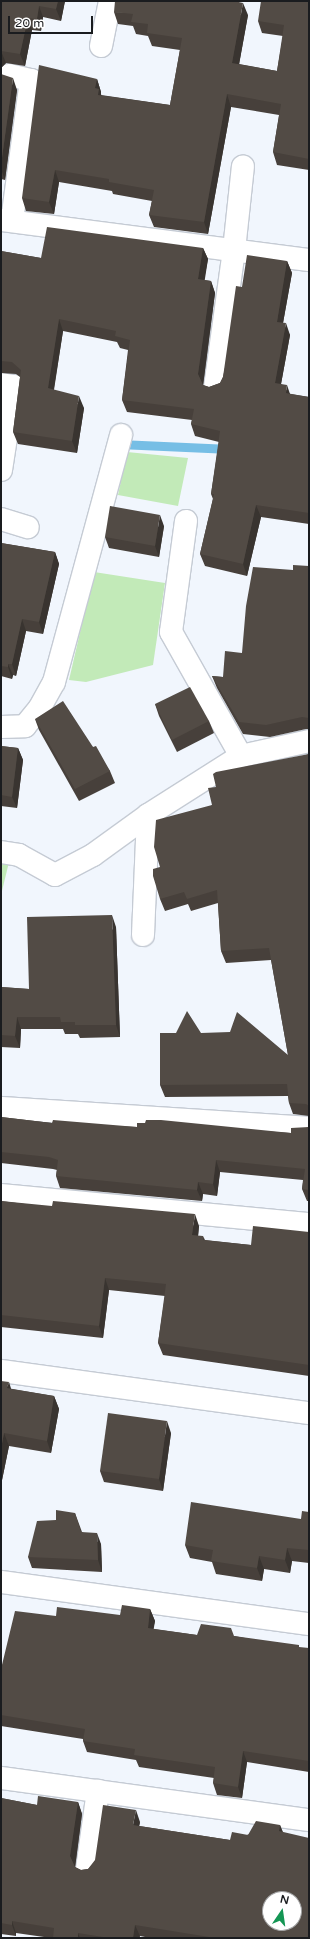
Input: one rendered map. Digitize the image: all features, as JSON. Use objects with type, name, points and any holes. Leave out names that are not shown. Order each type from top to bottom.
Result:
[{"type":"street","points":[[101,46],[110,1]]},
{"type":"street","points":[[9,75],[31,80],[6,221],[309,260]]},
{"type":"street","points":[[215,387],[234,250],[243,166]]},
{"type":"street","points":[[1,384],[14,386],[1,470]]},
{"type":"street","points":[[1,727],[25,726],[39,709],[54,682],[121,435]]},
{"type":"street","points":[[1,519],[28,527]]},
{"type":"street","points":[[186,520],[171,632],[240,756]]},
{"type":"street","points":[[1,852],[19,855],[54,875],[94,855],[148,815],[240,756],[309,742]]},
{"type":"street","points":[[143,935],[148,815]]},
{"type":"street","points":[[1,1108],[309,1128]]},
{"type":"street","points":[[1,1195],[309,1224]]},
{"type":"street","points":[[1,1371],[309,1413]]},
{"type":"street","points":[[1,1582],[309,1624]]},
{"type":"street","points":[[1,1778],[309,1820]]},
{"type":"street","points":[[87,1869],[98,1791]]},
{"type":"green space","points":[[127,452],[188,458],[178,506],[118,495]]},
{"type":"green space","points":[[94,572],[165,583],[153,665],[86,682],[69,680]]},
{"type":"green space","points":[[1,857],[10,858],[1,895]]},
{"type":"building","points":[[1,1],[58,1],[56,9],[39,6],[37,19],[28,18],[20,54],[1,51]]},
{"type":"building","points":[[115,1],[234,1],[243,3],[232,63],[277,71],[284,25],[258,21],[261,1],[309,1],[309,159],[273,152],[281,104],[227,94],[204,222],[149,215],[154,190],[109,182],[109,179],[55,170],[49,202],[22,198],[39,65],[97,79],[95,88],[99,89],[98,95],[170,105],[182,38],[147,33],[148,24],[131,22],[133,14],[114,12]]},
{"type":"building","points":[[1,74],[13,78],[1,165]]},
{"type":"building","points":[[47,227],[203,248],[198,279],[211,281],[198,374],[203,385],[209,387],[220,383],[223,377],[236,286],[242,287],[247,255],[287,261],[277,322],[286,323],[275,383],[287,385],[286,393],[309,397],[309,513],[256,505],[243,564],[200,554],[214,494],[211,494],[220,431],[191,424],[194,409],[122,400],[130,340],[115,336],[116,331],[59,319],[48,388],[79,396],[72,441],[13,432],[21,370],[12,362],[1,361],[1,251],[41,258]]},
{"type":"building","points":[[110,506],[160,515],[155,546],[105,537]]},
{"type":"building","points":[[1,543],[55,552],[39,622],[22,619],[12,664],[8,664],[8,667],[1,666]]},
{"type":"building","points":[[293,565],[309,566],[309,718],[302,717],[266,725],[239,722],[212,676],[223,677],[225,651],[242,653],[246,606],[253,567],[293,570]]},
{"type":"building","points":[[190,687],[209,721],[172,740],[155,704]]},
{"type":"building","points":[[63,701],[93,747],[96,746],[110,771],[75,789],[35,719]]},
{"type":"building","points":[[1,746],[18,748],[12,797],[1,795]]},
{"type":"building","points":[[309,754],[309,1106],[306,1104],[289,1103],[287,1084],[160,1085],[160,1033],[176,1033],[187,1011],[201,1033],[230,1032],[237,1012],[288,1055],[269,948],[221,951],[217,890],[187,899],[184,892],[160,899],[153,876],[153,869],[160,867],[154,847],[156,820],[212,805],[208,788],[216,787],[213,774],[216,772]]},
{"type":"building","points":[[112,915],[116,1025],[75,1025],[75,1022],[61,1022],[60,1017],[17,1017],[15,1036],[1,1035],[1,987],[29,989],[27,917]]},
{"type":"building","points":[[1,1117],[52,1123],[53,1120],[137,1127],[137,1123],[145,1123],[146,1120],[161,1120],[291,1133],[291,1128],[309,1127],[309,1190],[302,1189],[305,1169],[216,1160],[213,1184],[198,1182],[197,1190],[56,1176],[58,1160],[49,1157],[1,1152]]},
{"type":"building","points":[[1,1201],[52,1206],[53,1201],[195,1214],[192,1235],[203,1236],[203,1240],[251,1245],[253,1226],[309,1232],[309,1365],[158,1343],[166,1284],[105,1278],[99,1326],[1,1315]]},
{"type":"building","points":[[1,1381],[9,1382],[7,1388],[54,1396],[47,1441],[4,1433],[1,1449]]},
{"type":"building","points":[[108,1413],[167,1421],[159,1479],[100,1471]]},
{"type":"building","points":[[191,1502],[301,1519],[302,1511],[309,1512],[309,1550],[287,1548],[285,1560],[259,1556],[257,1568],[211,1561],[213,1550],[185,1545]]},
{"type":"building","points":[[56,1510],[75,1513],[81,1532],[97,1533],[98,1560],[28,1557],[37,1521],[56,1520]]},
{"type":"building","points":[[122,1605],[150,1609],[148,1628],[197,1635],[201,1624],[231,1628],[234,1636],[299,1645],[299,1647],[309,1648],[309,1761],[243,1751],[238,1787],[213,1783],[215,1767],[134,1755],[135,1749],[83,1741],[85,1729],[1,1715],[1,1669],[15,1611],[56,1616],[57,1607],[120,1615]]},
{"type":"building","points":[[38,1796],[78,1802],[70,1856],[75,1867],[81,1870],[88,1869],[95,1860],[103,1805],[136,1810],[133,1825],[230,1840],[232,1832],[248,1835],[256,1821],[280,1825],[279,1831],[309,1838],[309,1938],[209,1938],[135,1925],[133,1938],[109,1938],[78,1933],[78,1938],[53,1938],[54,1928],[12,1921],[12,1925],[1,1923],[1,1798],[37,1805]]},
{"type":"waterway","points":[[119,444],[230,449]]}]
